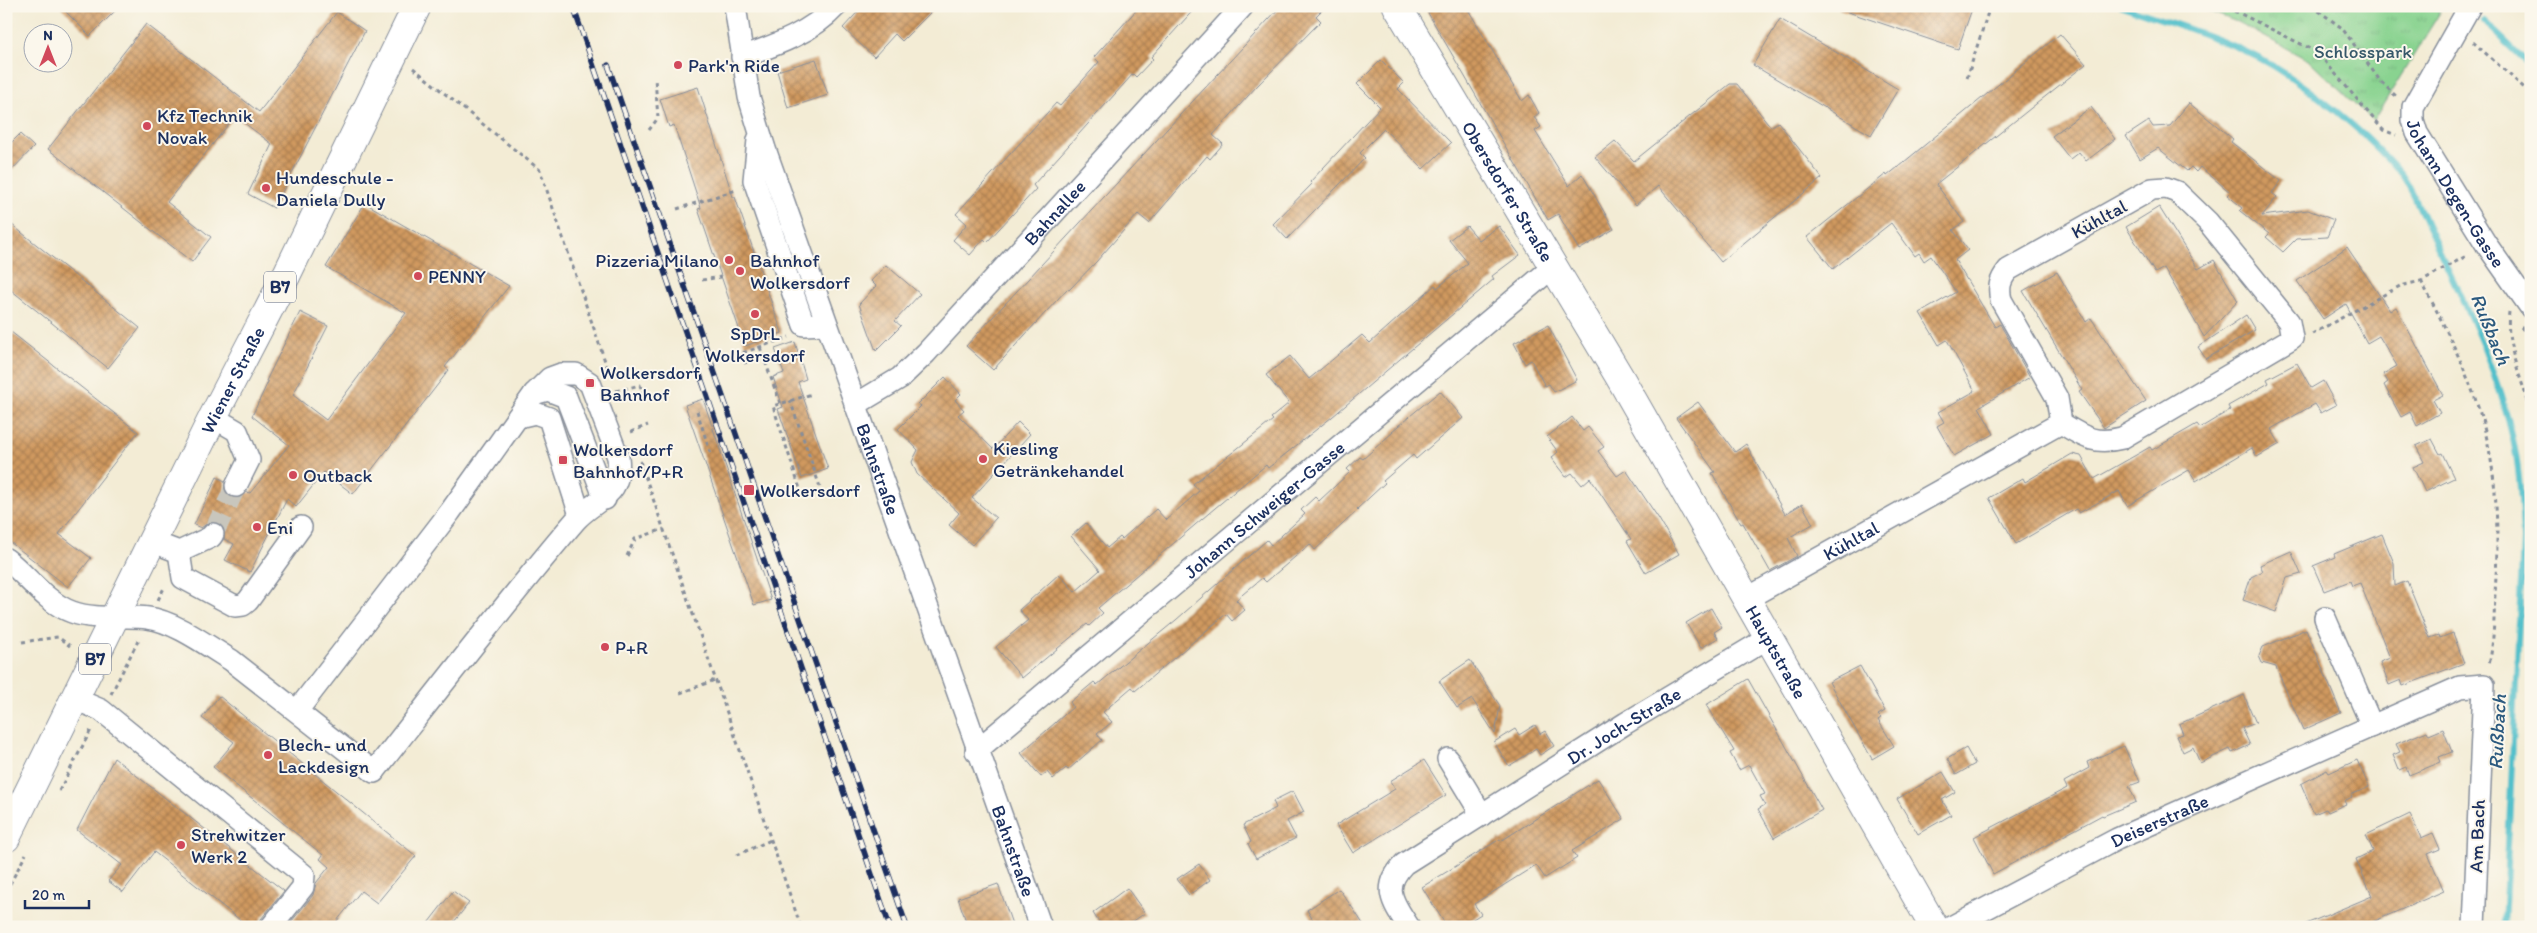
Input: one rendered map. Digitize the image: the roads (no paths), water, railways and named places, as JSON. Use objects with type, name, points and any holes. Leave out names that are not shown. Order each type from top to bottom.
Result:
[{"type":"main road","name":"Wiener Straße","points":[[6,838],[417,6]]},
{"type":"main road","name":"Obersdorfer Straße","points":[[1397,6],[1619,376]]},
{"type":"main road","name":"Hauptstraße","points":[[1619,376],[1934,927]]},
{"type":"street","name":"Bahnstraße","points":[[735,6],[749,97],[792,260],[825,324],[1040,927]]},
{"type":"street","points":[[742,57],[782,43],[822,22],[836,6]]},
{"type":"street","name":"Bahnallee","points":[[855,405],[900,378],[926,353],[1243,6]]},
{"type":"street","name":"Johann Degen-Gasse","points":[[2470,6],[2414,107],[2413,120],[2417,134],[2521,305]]},
{"type":"street","points":[[759,130],[754,180],[792,260]]},
{"type":"street","name":"Kühltal","points":[[2166,188],[2177,192],[2208,222],[2300,337],[2122,438],[2104,442],[2086,438],[2061,423],[2057,398],[2002,300],[1998,289],[2002,278],[2008,270],[2152,189],[2166,188]]},
{"type":"street","name":"Johann Schweiger-Gasse","points":[[976,750],[1553,268]]},
{"type":"street","points":[[6,559],[54,602],[71,612],[115,619],[149,618],[172,626],[231,660],[374,772],[512,595],[580,515],[605,499],[617,481],[619,470],[618,457],[590,383],[576,374],[561,374],[550,378],[534,394],[450,512],[297,711]]},
{"type":"street","points":[[534,394],[548,390],[566,396],[605,499]]},
{"type":"street","points":[[518,417],[535,413],[549,418],[580,515]]},
{"type":"street","points":[[213,417],[236,431],[249,460],[236,486]]},
{"type":"street","name":"Kühltal","points":[[1746,599],[2061,423]]},
{"type":"street","points":[[179,552],[183,578],[235,606],[243,605],[248,601],[301,527]]},
{"type":"street","points":[[152,542],[179,552],[211,537],[212,534]]},
{"type":"street","points":[[2325,618],[2372,726]]},
{"type":"street","name":"Dr. Joch-Straße","points":[[1409,927],[1394,904],[1390,892],[1395,873],[1404,864],[1626,723],[1768,638]]},
{"type":"street","name":"Deiserstraße","points":[[1951,927],[2117,839],[2460,687],[2484,685]]},
{"type":"street","name":"Am Bach","points":[[2474,927],[2484,685]]},
{"type":"street","points":[[75,699],[101,710],[304,875],[303,887],[271,927]]},
{"type":"street","points":[[1448,759],[1482,815]]},
{"type":"waterway","name":"Rußbach","points":[[2122,6],[2230,44],[2270,64],[2319,98],[2363,134],[2390,161],[2406,182],[2481,341],[2499,389],[2513,439],[2519,476],[2523,527],[2504,927]]},
{"type":"waterway","points":[[2484,21],[2531,66]]},
{"type":"tunnel","points":[[213,534],[236,486]]},
{"type":"railway","points":[[573,6],[890,927]]},
{"type":"railway","points":[[608,65],[907,927]]},
{"type":"place","name":"Park'n Ride","points":[[678,65]]},
{"type":"place","name":"Kfz Technik Novak","points":[[147,126]]},
{"type":"place","name":"Hundeschule - Daniela Dully","points":[[266,188]]},
{"type":"place","name":"Pizzeria Milano","points":[[729,260]]},
{"type":"place","name":"Bahnhof Wolkersdorf","points":[[740,271]]},
{"type":"place","name":"PENNY","points":[[418,276]]},
{"type":"place","name":"SpDrL Wolkersdorf","points":[[755,314]]},
{"type":"place","name":"Wolkersdorf Bahnhof","points":[[590,383]]},
{"type":"place","name":"Kiesling Getränkehandel","points":[[983,459]]},
{"type":"place","name":"Wolkersdorf Bahnhof/P+R","points":[[563,460]]},
{"type":"place","name":"Outback","points":[[293,475]]},
{"type":"place","name":"Wolkersdorf","points":[[749,490]]},
{"type":"place","name":"Eni","points":[[257,527]]},
{"type":"place","name":"P+R","points":[[605,647]]},
{"type":"place","name":"Blech- und Lackdesign","points":[[268,755]]},
{"type":"place","name":"Strehwitzer Werk 2","points":[[181,845]]},
{"type":"park label","name":"Schlosspark","points":[[2363,51]]}]
